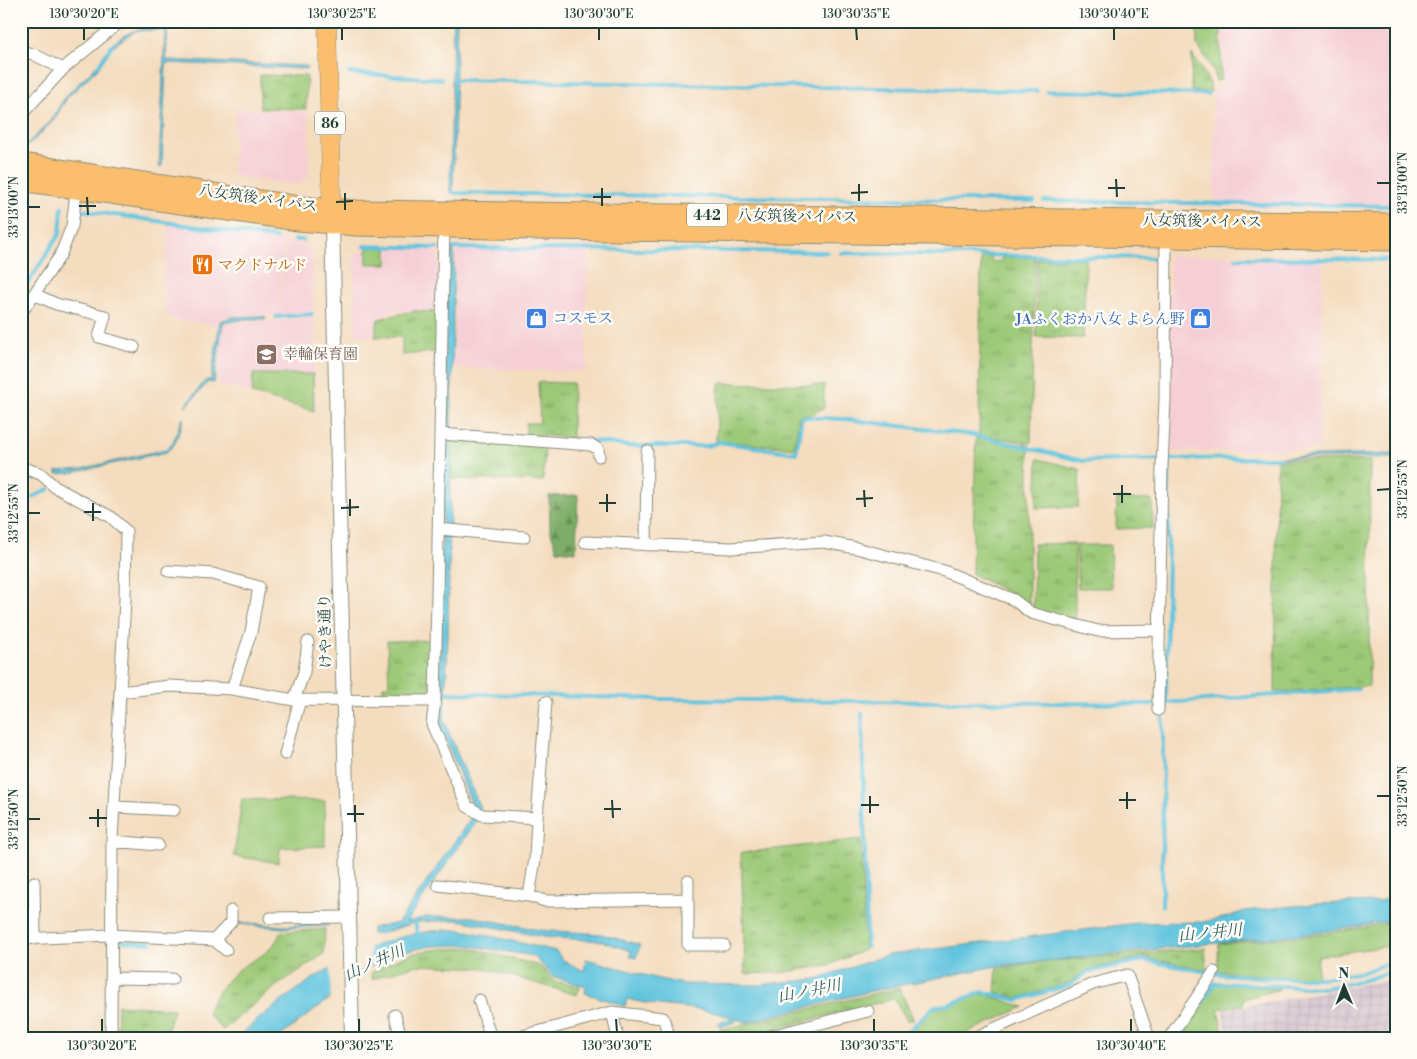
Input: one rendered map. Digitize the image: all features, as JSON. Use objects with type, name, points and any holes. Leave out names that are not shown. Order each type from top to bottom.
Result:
[{"type":"highway","name":"八女筑後バイパス","points":[[21,162],[77,181]]},
{"type":"highway","name":"八女筑後バイパス","points":[[21,181],[77,181],[332,217],[1166,229],[1396,241]]},
{"type":"highway","name":"八女筑後バイパス","points":[[1166,229],[1396,223]]},
{"type":"main road","name":"86","points":[[327,21],[332,217]]},
{"type":"street","points":[[21,115],[63,69],[121,21]]},
{"type":"street","points":[[21,51],[33,54],[63,69]]},
{"type":"street","points":[[21,313],[60,256],[72,226],[77,181]]},
{"type":"street","name":"けやき通り","points":[[332,217],[352,1038]]},
{"type":"street","points":[[444,219],[445,434],[443,529],[435,701],[432,724],[467,806],[478,813],[537,818]]},
{"type":"street","points":[[1158,710],[1165,399],[1166,229]]},
{"type":"street","points":[[34,294],[56,304],[105,316],[99,337],[134,347]]},
{"type":"street","points":[[445,434],[591,445],[598,449],[599,456]]},
{"type":"street","points":[[646,544],[647,451]]},
{"type":"street","points":[[21,467],[41,474],[55,487],[111,517],[126,531],[112,841],[110,935],[111,1038]]},
{"type":"street","points":[[443,529],[524,537]]},
{"type":"street","points":[[585,542],[730,548],[824,542],[856,548],[944,571],[1014,600],[1031,613],[1098,631],[1159,630]]},
{"type":"street","points":[[168,571],[213,574],[259,586],[252,632],[232,689]]},
{"type":"street","points":[[285,754],[304,672],[308,642]]},
{"type":"street","points":[[120,692],[169,686],[232,689],[297,700],[343,702],[435,701]]},
{"type":"street","points":[[529,896],[535,859],[546,702]]},
{"type":"street","points":[[115,807],[174,810]]},
{"type":"street","points":[[112,841],[158,845]]},
{"type":"street","points":[[688,881],[688,945],[724,945]]},
{"type":"street","points":[[34,882],[35,939]]},
{"type":"street","points":[[438,886],[529,896],[545,901],[688,899]]},
{"type":"street","points":[[214,940],[231,922],[231,911]]},
{"type":"street","points":[[270,918],[350,917]]},
{"type":"street","points":[[21,939],[110,935],[214,940],[226,950]]},
{"type":"street","points":[[1168,1038],[1214,972]]},
{"type":"street","points":[[974,1038],[1093,984],[1127,975],[1148,1038]]},
{"type":"street","points":[[111,978],[172,979]]},
{"type":"street","points":[[479,1000],[491,1038]]},
{"type":"street","points":[[763,1038],[868,1011]]},
{"type":"street","points":[[515,1038],[612,1012],[664,1018],[670,1038]]},
{"type":"street","points":[[612,1012],[618,1038]]},
{"type":"street","points":[[395,1015],[401,1038]]},
{"type":"shaded area","points":[[1223,21],[1396,21],[1396,208],[1215,206],[1213,90],[1223,84]]},
{"type":"shaded area","points":[[235,109],[308,112],[309,176],[296,185],[233,176]]},
{"type":"shaded area","points":[[169,224],[284,240],[276,315],[237,315],[221,318],[215,325],[176,320],[167,315],[164,283]]},
{"type":"shaded area","points":[[286,242],[302,243],[312,252],[313,312],[277,315]]},
{"type":"shaded area","points":[[456,246],[588,247],[586,371],[454,368]]},
{"type":"shaded area","points":[[366,248],[366,265],[388,265],[388,248],[438,250],[439,310],[396,311],[377,318],[374,336],[356,336],[354,256]]},
{"type":"shaded area","points":[[1170,256],[1323,256],[1319,449],[1166,452]]},
{"type":"shaded area","name":"幸輪保育園","points":[[314,317],[315,412],[218,384],[223,324]]},
{"type":"shaded area","points":[[1396,975],[1396,1038],[1227,1038],[1223,1010],[1382,981]]},
{"type":"green space","points":[[1197,21],[1221,21],[1221,80],[1216,81],[1212,68],[1197,45]]},
{"type":"green space","points":[[1192,54],[1210,83],[1211,92],[1191,91]]},
{"type":"green space","points":[[260,75],[307,76],[306,109],[260,108]]},
{"type":"green space","points":[[367,247],[387,248],[387,264],[367,264]]},
{"type":"green space","points":[[981,256],[991,257],[992,262],[1001,261],[1002,257],[1035,257],[1031,443],[979,435]]},
{"type":"green space","points":[[1037,259],[1086,259],[1083,338],[1036,337]]},
{"type":"green space","points":[[414,311],[438,312],[436,352],[402,355],[402,337],[375,337],[378,319]]},
{"type":"green space","points":[[253,374],[313,374],[314,411],[252,394]]},
{"type":"green space","points":[[538,382],[573,383],[572,438],[526,434],[526,423],[540,423]]},
{"type":"green space","points":[[719,383],[824,385],[824,408],[810,415],[800,415],[794,448],[716,441]]},
{"type":"green space","points":[[976,438],[1029,445],[1029,609],[1018,598],[972,574]]},
{"type":"green space","points":[[451,439],[545,447],[543,481],[452,479]]},
{"type":"green space","points":[[1038,459],[1080,469],[1078,507],[1036,508]]},
{"type":"green space","points":[[1277,460],[1370,461],[1369,686],[1275,692]]},
{"type":"green space","points":[[578,495],[576,552],[557,550],[550,530],[549,496]]},
{"type":"green space","points":[[1117,499],[1152,500],[1153,528],[1116,529]]},
{"type":"green space","points":[[1075,543],[1075,620],[1033,610],[1034,544]]},
{"type":"green space","points":[[1077,545],[1110,545],[1111,588],[1078,588]]},
{"type":"green space","points":[[432,640],[431,689],[418,698],[383,697],[383,686],[389,685],[387,641]]},
{"type":"green space","points":[[242,799],[325,801],[325,846],[280,848],[279,863],[234,856]]},
{"type":"green space","points":[[861,839],[865,950],[829,965],[780,973],[745,974],[741,853]]},
{"type":"green space","points":[[1396,922],[1396,945],[1318,956],[1317,977],[1277,977],[1217,971],[1219,944],[1324,934]]},
{"type":"green space","points":[[325,929],[324,954],[279,984],[223,1030],[207,1013],[215,997],[227,981],[236,972],[266,952],[281,932]]},
{"type":"green space","points":[[470,948],[540,966],[554,981],[580,987],[577,995],[483,968],[417,965],[372,979],[371,973],[408,955],[430,950]]},
{"type":"green space","points":[[1205,948],[1207,970],[1142,957],[1087,970],[1069,983],[1017,998],[995,992],[997,968],[1038,962]]},
{"type":"green space","points":[[1216,983],[1280,989],[1243,999],[1243,1005],[1218,1009],[1224,1038],[1180,1038]]},
{"type":"green space","points":[[899,988],[914,1020],[907,1020],[894,999],[770,1030],[742,1031],[741,1038],[719,1030]]},
{"type":"green space","points":[[984,994],[1024,1007],[955,1038],[906,1038],[912,1028],[934,1009]]},
{"type":"green space","points":[[118,1005],[174,1009],[165,1038],[117,1038]]},
{"type":"water","points":[[166,21],[168,21],[166,60],[307,66],[306,69],[166,63],[162,166],[159,167],[165,30],[135,31],[109,49],[108,47],[128,33],[140,29],[165,29]]},
{"type":"water","points":[[453,21],[457,21],[453,193],[450,191]]},
{"type":"water","points":[[99,63],[101,65],[67,98],[53,121],[28,146],[27,144],[50,122],[65,97]]},
{"type":"water","points":[[447,248],[454,248],[448,638],[444,721],[481,810],[474,825],[406,922],[427,917],[472,917],[540,930],[601,934],[640,945],[636,958],[630,956],[631,951],[601,941],[544,937],[458,920],[417,922],[382,933],[372,934],[372,928],[398,923],[475,812],[439,723]]},
{"type":"water","points":[[233,317],[266,317],[266,319],[247,319],[223,323],[214,383],[208,382],[186,407],[206,380],[211,380],[220,321]]},
{"type":"water","points":[[182,419],[184,419],[174,445],[166,452],[71,473],[57,474],[57,471],[81,469],[166,449],[173,442]]},
{"type":"water","points":[[1396,454],[1396,458],[1280,458],[1280,457]]},
{"type":"water","name":"山ノ井川","points":[[1396,896],[1396,920],[1323,932],[997,966],[872,991],[747,1022],[737,1019],[735,1022],[720,1027],[718,1023],[733,1018],[707,1011],[627,999],[625,1006],[585,993],[586,987],[552,976],[534,956],[465,945],[432,946],[397,953],[371,967],[278,1038],[236,1038],[285,998],[339,963],[397,938],[428,932],[464,930],[556,951],[563,960],[584,971],[586,959],[684,984],[757,985],[816,979],[888,955],[1137,923],[1202,922],[1228,917],[1244,911],[1315,904],[1378,902]]},
{"type":"water","points":[[237,922],[283,926],[328,923],[328,926],[283,928],[238,924],[229,932]]},
{"type":"pier","points":[[370,946],[370,971],[331,1002],[330,966]]},
{"type":"waterway","points":[[98,66],[112,45]]},
{"type":"waterway","points":[[349,73],[441,79]]},
{"type":"waterway","points":[[456,80],[1037,91]]},
{"type":"waterway","points":[[1047,91],[1208,94]]},
{"type":"waterway","points":[[454,193],[1034,201]]},
{"type":"waterway","points":[[1044,201],[1396,206]]},
{"type":"waterway","points":[[21,294],[60,233],[62,207]]},
{"type":"waterway","points":[[80,210],[276,238]]},
{"type":"waterway","points":[[295,240],[303,240]]},
{"type":"waterway","points":[[364,246],[437,248]]},
{"type":"waterway","points":[[454,248],[827,252]]},
{"type":"waterway","points":[[841,253],[1161,258]]},
{"type":"waterway","points":[[1236,258],[1396,260]]},
{"type":"waterway","points":[[276,317],[312,314]]},
{"type":"waterway","points":[[591,441],[629,446],[707,446],[719,442],[796,453],[802,417],[843,419],[974,435],[1083,461],[1169,459]]},
{"type":"waterway","points":[[1166,703],[1169,459],[1280,458]]},
{"type":"waterway","points":[[21,474],[35,479]]},
{"type":"waterway","points":[[21,512],[29,499],[49,489]]},
{"type":"waterway","points":[[447,693],[661,699],[1151,704],[1358,689]]},
{"type":"waterway","points":[[862,714],[867,947]]},
{"type":"waterway","points":[[1162,906],[1163,718]]},
{"type":"waterway","points":[[415,922],[418,937]]},
{"type":"waterway","points":[[121,941],[151,943]]},
{"type":"waterway","points":[[901,1038],[935,1006],[947,1005],[983,992],[1017,1000],[1070,985],[1087,972],[1142,960],[1218,974],[1270,978],[1325,978],[1364,972],[1396,960]]},
{"type":"waterway","points":[[1179,1038],[1215,983],[1325,988],[1369,979],[1396,969]]},
{"type":"place","name":"マクドナルド","points":[[202,265]]},
{"type":"place","name":"コスモス","points":[[537,318]]},
{"type":"place","name":"JAふくおか八女 よらん野","points":[[1201,319]]},
{"type":"place","name":"幸輪保育園","points":[[267,354]]}]
